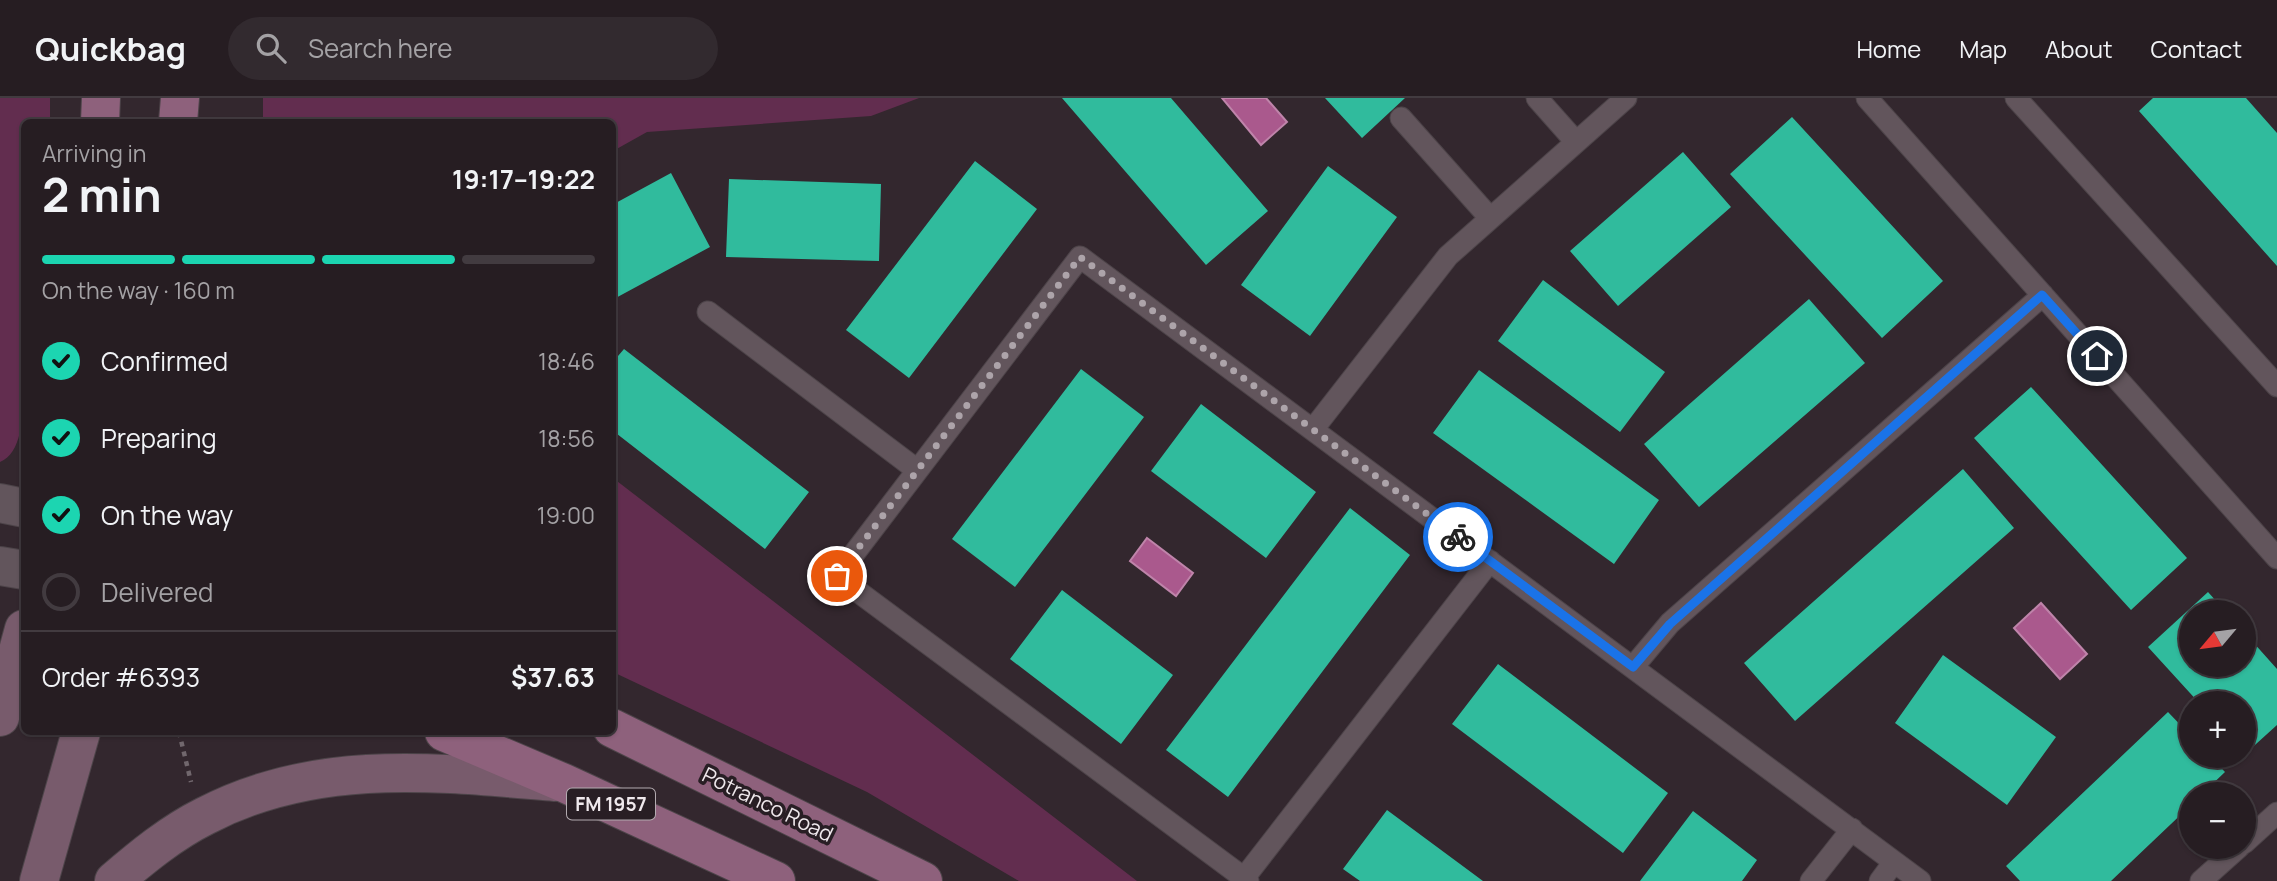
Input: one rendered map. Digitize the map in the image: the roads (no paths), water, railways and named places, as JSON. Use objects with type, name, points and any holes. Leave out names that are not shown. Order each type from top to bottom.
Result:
[{"type":"main road","points":[[100,119],[101,98]]},
{"type":"main road","points":[[178,119],[180,98]]},
{"type":"main road","points":[[0,717],[21,640]]},
{"type":"main road","name":"Potranco Road","points":[[616,730],[923,881]]},
{"type":"main road","points":[[39,881],[80,735]]},
{"type":"main road","name":"FM 1957","points":[[451,735],[564,783],[776,881]]},
{"type":"main road","points":[[114,881],[153,848],[204,816],[265,790],[314,777],[402,771],[564,783]]},
{"type":"street","points":[[0,503],[21,507]]},
{"type":"street","points":[[0,566],[21,570]]},
{"type":"lane","points":[[1537,98],[1576,142]]},
{"type":"lane","points":[[1314,428],[1448,256],[1626,98]]},
{"type":"lane","points":[[1867,98],[2277,558]]},
{"type":"lane","points":[[2016,98],[2277,386]]},
{"type":"lane","points":[[1401,118],[1490,218]]},
{"type":"lane","points":[[1490,561],[1246,879],[837,576],[1080,257],[1314,428],[1920,881]]},
{"type":"lane","points":[[1633,667],[1670,624],[2042,295]]},
{"type":"lane","points":[[708,312],[917,470]]},
{"type":"lane","points":[[2256,832],[2277,813]]},
{"type":"lane","points":[[1811,881],[1852,829]]},
{"type":"lane","points":[[2201,881],[2226,859]]},
{"type":"lane","points":[[1880,881],[1894,862]]}]
